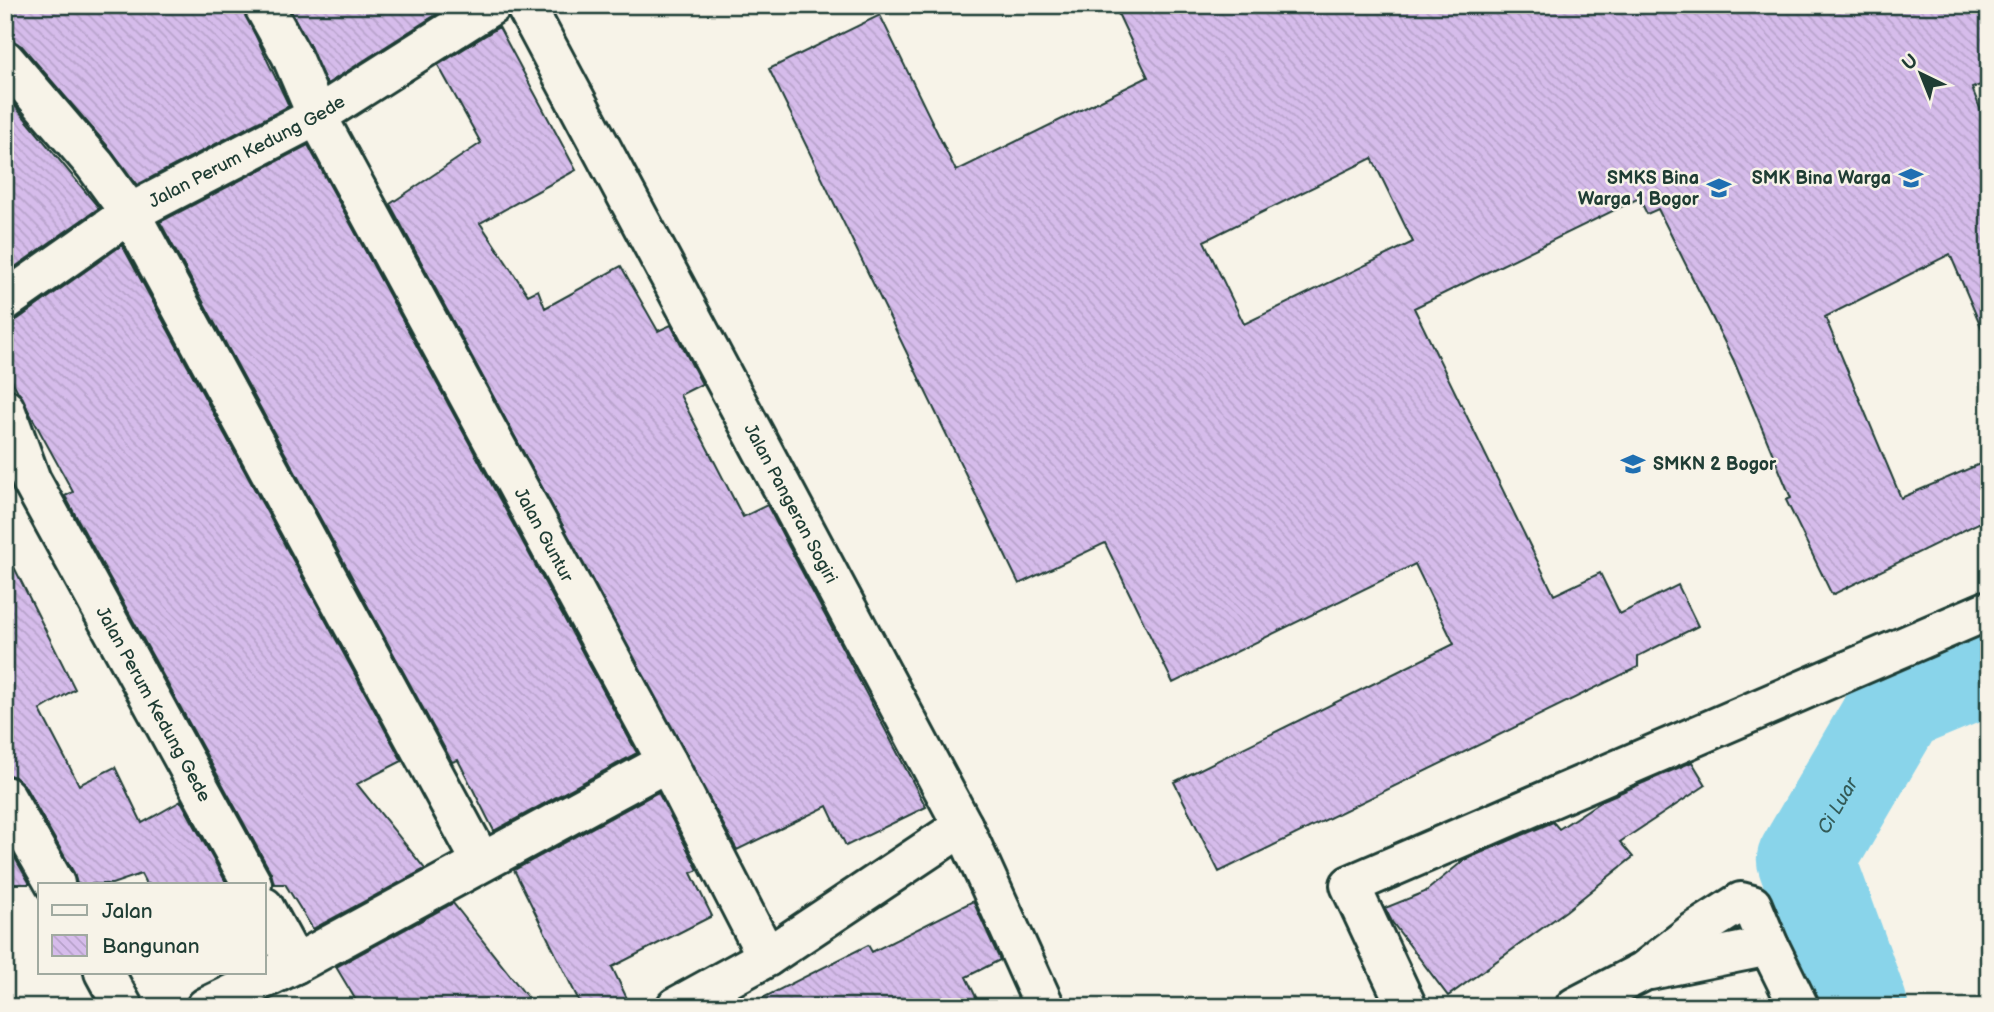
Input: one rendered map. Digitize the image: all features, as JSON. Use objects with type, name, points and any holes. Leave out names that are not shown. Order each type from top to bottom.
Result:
[{"type":"street","name":"Jalan Guntur","points":[[263,5],[290,55],[317,116],[667,762],[767,957]]},
{"type":"street","name":"Jalan Perum Kedung Gede","points":[[5,301],[130,214],[317,116],[492,5]]},
{"type":"street","name":"Jalan Pangeran Sogiri","points":[[525,5],[963,826],[1045,1007]]},
{"type":"street","points":[[5,60],[95,165],[130,214],[481,862]]},
{"type":"street","name":"Jalan Perum Kedung Gede","points":[[5,410],[18,486],[251,883]]},
{"type":"street","points":[[1407,1007],[1350,885],[1989,610]]},
{"type":"street","points":[[206,1007],[295,964],[667,762]]},
{"type":"street","points":[[5,796],[54,883]]},
{"type":"street","points":[[676,1007],[767,957],[963,826]]},
{"type":"street","points":[[1575,1007],[1644,971],[1693,932],[1741,902],[1752,905],[1799,1007]]},
{"type":"street","points":[[266,911],[295,964]]},
{"type":"street","points":[[104,974],[123,1007]]},
{"type":"building","points":[[5,5],[241,5],[289,106],[137,185],[112,151],[22,46],[5,39]]},
{"type":"building","points":[[288,5],[451,5],[327,84]]},
{"type":"building","points":[[1114,5],[1989,5],[1989,82],[1972,88],[1989,131],[1989,345],[1950,254],[1825,317],[1901,498],[1989,460],[1989,518],[1832,595],[1786,500],[1791,498],[1734,361],[1658,209],[1647,214],[1639,198],[1414,308],[1554,595],[1600,573],[1620,614],[1678,585],[1698,626],[1638,656],[1638,667],[1219,872],[1174,782],[1454,644],[1415,564],[1173,683],[1105,543],[1019,584],[769,69],[880,15],[956,171],[1148,77]],"holes":[[[1372,158],[1413,242],[1244,324],[1204,241]]]},
{"type":"building","points":[[499,27],[576,170],[480,223],[528,295],[538,290],[545,308],[621,266],[658,331],[671,325],[702,384],[680,395],[743,517],[767,505],[926,807],[846,846],[827,806],[737,850],[390,204],[481,143],[438,65]]},
{"type":"building","points":[[5,94],[99,208],[5,274]]},
{"type":"building","points":[[308,145],[637,753],[494,831],[458,760],[452,762],[160,222]]},
{"type":"building","points":[[122,245],[402,761],[357,784],[425,869],[313,929],[285,884],[274,884],[271,873],[65,496],[73,492],[5,368],[5,323],[18,319]]},
{"type":"building","points":[[5,549],[75,689],[40,710],[79,785],[115,767],[142,823],[181,801],[226,883],[146,883],[141,874],[115,883],[77,883],[74,873],[24,785],[15,777],[5,774]]},
{"type":"building","points":[[1692,762],[1706,785],[1620,842],[1633,857],[1566,911],[1448,996],[1392,922],[1385,908],[1425,892],[1464,860],[1553,822],[1559,829],[1603,800]]},
{"type":"building","points":[[658,792],[698,870],[691,873],[712,916],[612,967],[631,1007],[582,1007],[514,870]]},
{"type":"building","points":[[5,841],[30,884],[5,884]]},
{"type":"building","points":[[973,901],[1000,960],[966,977],[981,1007],[745,1007],[868,945],[872,952]]},
{"type":"building","points":[[453,903],[535,1007],[360,1007],[336,967]]},
{"type":"waterway","name":"Ci Luar","points":[[1859,1007],[1806,860],[1898,703],[1989,665]]},
{"type":"place","name":"SMK Bina Warga","points":[[1911,178]]},
{"type":"place","name":"SMKS Bina Warga 1 Bogor","points":[[1719,188]]},
{"type":"place","name":"SMKN 2 Bogor","points":[[1633,464]]}]
